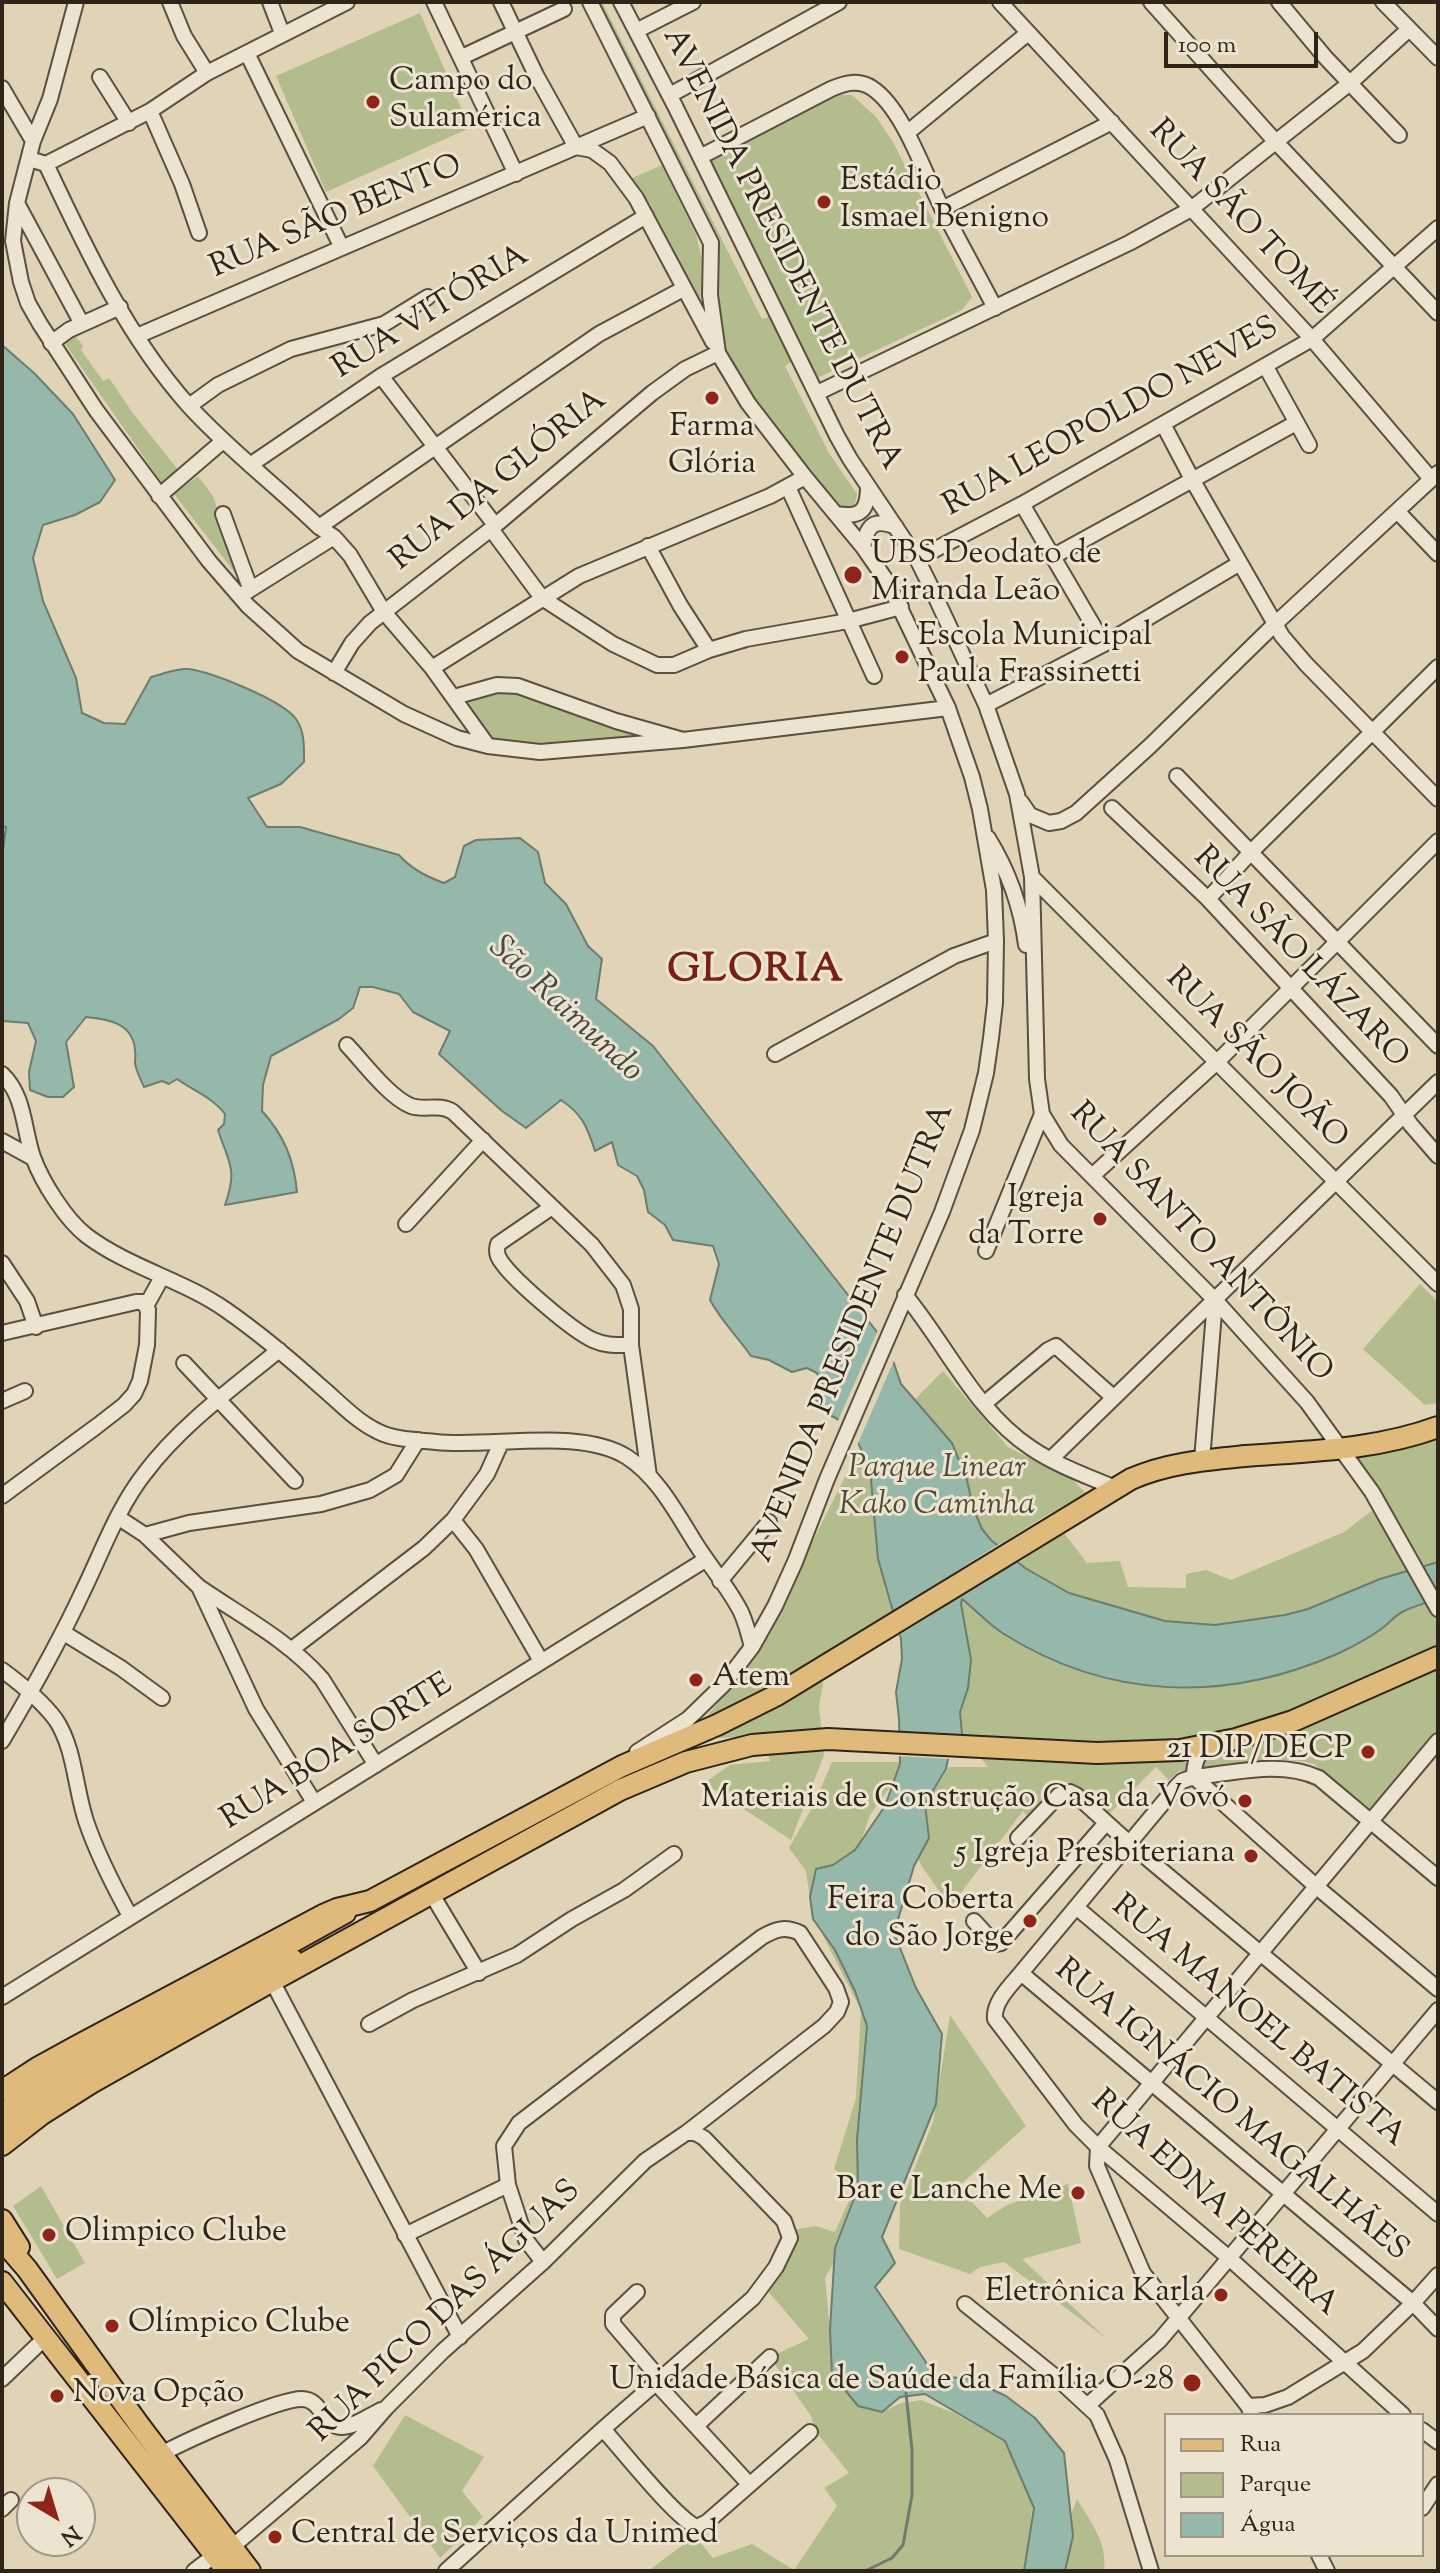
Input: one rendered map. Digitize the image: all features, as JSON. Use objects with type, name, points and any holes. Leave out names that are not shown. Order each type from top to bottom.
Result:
[{"type":"highway","points":[[2,2091],[64,2053],[298,1928],[337,1909],[370,1901],[622,1766],[748,1710],[830,1664],[1115,1488],[1155,1469],[1202,1460],[1343,1449],[1394,1441],[1438,1427]]},
{"type":"highway","points":[[3,2141],[272,1968],[367,1930],[620,1790],[674,1766],[713,1753],[752,1745],[828,1739],[1097,1753],[1190,1763],[1213,1744],[1293,1721],[1438,1657]]},
{"type":"highway","points":[[2,2220],[19,2248],[27,2269]]},
{"type":"highway","points":[[2,2240],[27,2269],[140,2426],[163,2453],[225,2558]]},
{"type":"highway","points":[[2,2282],[225,2558],[250,2571]]},
{"type":"main road","points":[[3,2141],[77,2077],[272,1968],[370,1901]]},
{"type":"main road","points":[[2,2112],[48,2080],[272,1968]]},
{"type":"street","points":[[76,2],[17,203],[13,241],[21,282],[28,303],[51,343],[96,410],[159,496],[245,592],[272,630],[298,651],[334,673],[432,727],[488,746],[540,752],[683,740],[948,708]]},
{"type":"street","points":[[170,2],[184,36],[207,73]]},
{"type":"street","points":[[270,2],[282,33]]},
{"type":"street","points":[[29,159],[46,164],[129,123],[207,73],[347,2]]},
{"type":"street","points":[[434,2],[516,174]]},
{"type":"street","points":[[501,2],[514,33],[576,147],[592,150],[610,163],[646,216],[718,351]]},
{"type":"street","name":"AVENIDA PRESIDENTE DUTRA","points":[[590,2],[711,243],[710,295],[718,351],[748,403],[863,547],[901,607],[948,708],[972,777],[983,829],[994,890],[996,941],[993,1026],[979,1103],[961,1161],[795,1562],[752,1647],[723,1685],[698,1710],[622,1766]]},
{"type":"street","name":"AVENIDA PRESIDENTE DUTRA","points":[[621,2],[850,459],[917,559],[967,659],[1017,794],[1032,877]]},
{"type":"street","points":[[636,31],[693,2]]},
{"type":"street","points":[[670,95],[839,2]]},
{"type":"street","name":"RUA SÃO TOMÉ","points":[[1000,2],[1435,476]]},
{"type":"street","points":[[1151,2],[1275,141],[1438,313]]},
{"type":"street","points":[[1279,2],[1399,135]]},
{"type":"street","points":[[1383,2],[1438,58]]},
{"type":"street","points":[[462,57],[564,9]]},
{"type":"street","points":[[817,393],[1129,243],[1191,209],[1350,83],[1408,30]]},
{"type":"street","points":[[907,133],[1028,33]]},
{"type":"street","points":[[247,53],[342,248]]},
{"type":"street","points":[[100,77],[129,123]]},
{"type":"street","points":[[700,157],[831,89],[863,82],[875,89],[907,133],[942,209],[995,308]]},
{"type":"street","points":[[2,88],[33,141]]},
{"type":"street","points":[[150,111],[182,184],[199,233]]},
{"type":"street","name":"RUA SÃO BENTO","points":[[137,336],[648,116]]},
{"type":"street","points":[[942,209],[1112,122]]},
{"type":"street","points":[[46,164],[75,226],[155,363],[189,406],[223,441],[334,537],[350,555],[384,612],[432,668],[488,746]]},
{"type":"street","points":[[17,203],[82,324]]},
{"type":"street","name":"RUA VITÓRIA","points":[[250,465],[381,376],[646,216]]},
{"type":"street","name":"RUA LEOPOLDO NEVES","points":[[917,559],[1022,504],[1312,339],[1438,228]]},
{"type":"street","points":[[319,527],[599,334],[683,289]]},
{"type":"street","points":[[189,406],[218,385],[291,349],[384,324],[428,297]]},
{"type":"street","points":[[51,343],[82,324],[120,307]]},
{"type":"street","name":"RUA DA GLÓRIA","points":[[334,673],[352,643],[384,612],[493,527],[652,393],[685,369],[718,351]]},
{"type":"street","points":[[1266,367],[1309,445]]},
{"type":"street","points":[[381,376],[542,598],[613,644],[657,665],[674,665],[746,639],[848,621],[901,607]]},
{"type":"street","points":[[1052,557],[1296,423]]},
{"type":"street","points":[[1163,424],[1275,624],[1306,664],[1438,799]]},
{"type":"street","points":[[159,496],[223,441]]},
{"type":"street","points":[[1017,794],[1024,809],[1038,820],[1049,823],[1061,821],[1076,813],[1435,476]]},
{"type":"street","points":[[432,668],[579,576],[805,477]]},
{"type":"street","points":[[836,514],[853,515],[863,510],[868,498],[868,486]]},
{"type":"street","points":[[788,487],[874,676]]},
{"type":"street","points":[[1022,504],[1104,644]]},
{"type":"street","points":[[1397,511],[1438,554]]},
{"type":"street","points":[[223,514],[245,592]]},
{"type":"street","points":[[863,547],[865,536],[876,523],[896,527]]},
{"type":"street","points":[[245,592],[334,537]]},
{"type":"street","points":[[648,546],[709,650]]},
{"type":"street","points":[[986,705],[1104,644],[1240,563]]},
{"type":"street","points":[[1208,899],[1252,851],[1438,667]]},
{"type":"street","points":[[454,697],[510,685],[683,740]]},
{"type":"street","points":[[1177,776],[1438,1046]]},
{"type":"street","name":"RUA SÃO LÁZARO","points":[[1112,808],[1208,899],[1391,1096],[1438,1156]]},
{"type":"street","points":[[983,829],[1008,873],[1022,913],[1034,1005]]},
{"type":"street","points":[[1092,1176],[1218,1061],[1438,841]]},
{"type":"street","name":"RUA SANTO ANTÔNIO","points":[[1032,877],[1037,1079],[1042,1114],[1061,1145],[1215,1300],[1307,1402],[1372,1492],[1438,1609]]},
{"type":"street","name":"RUA SÃO JOÃO","points":[[1032,877],[1436,1278]]},
{"type":"street","points":[[775,1054],[954,956],[996,941]]},
{"type":"street","points":[[347,1045],[403,1102],[420,1108],[446,1107],[592,1245],[609,1265],[623,1285],[631,1309],[631,1345],[649,1476]]},
{"type":"street","points":[[2,1074],[13,1084],[33,1158],[56,1201],[84,1234],[112,1253],[204,1296],[226,1310],[377,1432],[398,1438],[455,1444],[567,1440],[596,1445],[624,1455],[649,1476],[669,1501],[740,1611],[752,1647]]},
{"type":"street","points":[[1051,1459],[1438,1082]]},
{"type":"street","points":[[986,1251],[1042,1114]]},
{"type":"street","points":[[406,1224],[483,1140]]},
{"type":"street","points":[[2,1141],[33,1158]]},
{"type":"street","points":[[552,1207],[498,1244],[499,1257],[551,1310],[583,1335],[608,1345],[631,1345]]},
{"type":"street","points":[[2,1263],[27,1301],[36,1327]]},
{"type":"street","points":[[2,1496],[97,1426],[134,1394],[140,1381],[147,1345],[147,1308],[162,1277]]},
{"type":"street","points":[[905,1295],[985,1403],[1022,1441],[1051,1459],[1115,1488]]},
{"type":"street","points":[[1202,1460],[1215,1300]]},
{"type":"street","points":[[2,1333],[125,1304],[143,1302],[147,1308]]},
{"type":"street","points":[[985,1403],[1056,1346],[1113,1397]]},
{"type":"street","points":[[2,1741],[64,1633],[135,1486],[157,1458],[220,1399],[279,1350]]},
{"type":"street","points":[[184,1363],[295,1481]]},
{"type":"street","points":[[2,1401],[25,1391]]},
{"type":"street","points":[[145,1535],[189,1523],[321,1504],[370,1490],[396,1475],[418,1440]]},
{"type":"street","points":[[292,1649],[424,1548],[453,1520],[488,1471],[501,1443]]},
{"type":"street","points":[[119,1518],[145,1535],[199,1587],[292,1649],[322,1679],[376,1765]]},
{"type":"street","points":[[453,1520],[476,1549],[541,1661]]},
{"type":"street","points":[[720,1581],[769,1522]]},
{"type":"street","name":"RUA BOA SORTE","points":[[2,1997],[705,1560]]},
{"type":"street","points":[[199,1587],[256,1709],[314,1802]]},
{"type":"street","points":[[740,1611],[764,1625]]},
{"type":"street","points":[[64,1633],[162,1698]]},
{"type":"street","points":[[2,1670],[30,1693],[55,1719],[61,1730],[92,1838],[130,1916]]},
{"type":"street","points":[[1435,1752],[1371,1821],[1098,2147],[1097,2166],[1143,2273],[1250,2410],[1288,2397],[1345,2362],[1378,2337],[1438,2275]]},
{"type":"street","points":[[1190,1763],[1304,1771],[1319,1778],[1438,1878]]},
{"type":"street","points":[[1021,1973],[1182,1781],[1190,1763]]},
{"type":"street","points":[[1190,1763],[1318,1888],[1438,1989]]},
{"type":"street","points":[[1018,1838],[1059,1795],[1070,1792],[1076,1795],[1438,2102]]},
{"type":"street","points":[[974,1921],[995,1944],[1001,1943],[1106,1823]]},
{"type":"street","points":[[369,2024],[413,2000],[517,1955],[624,1890],[674,1854]]},
{"type":"street","points":[[431,1893],[479,1973]]},
{"type":"street","name":"RUA MANOEL BATISTA","points":[[1076,1907],[1438,2214]]},
{"type":"street","name":"RUA PICO DAS ÁGUAS","points":[[194,2571],[225,2558],[360,2438],[386,2408],[543,2262],[645,2161],[824,2026],[837,2012],[841,2002],[836,1988],[800,1933],[779,1928],[762,1937],[519,2123],[504,2146],[508,2185]]},
{"type":"street","points":[[272,1968],[405,2235],[460,2337]]},
{"type":"street","name":"RUA EDNA PEREIRA","points":[[1021,1973],[994,2012],[998,2025],[1076,2125],[1401,2413]]},
{"type":"street","name":"RUA IGNÁCIO MAGALHÃES","points":[[1021,1973],[1413,2303],[1438,2329]]},
{"type":"street","points":[[1088,2405],[1149,2352],[1438,2010]]},
{"type":"street","points":[[446,2571],[753,2298],[776,2267],[790,2238],[784,2221],[704,2138],[695,2133],[686,2133]]},
{"type":"street","points":[[405,2235],[508,2185],[526,2240],[543,2262]]},
{"type":"street","points":[[637,2292],[613,2315],[613,2324],[696,2426],[749,2484]]},
{"type":"street","points":[[965,2304],[1088,2405],[1103,2426],[1117,2460],[1151,2571]]},
{"type":"street","points":[[2,2379],[45,2338]]},
{"type":"street","points":[[696,2426],[770,2357]]},
{"type":"street","points":[[163,2453],[242,2418],[301,2399],[314,2403],[332,2424],[340,2427],[386,2408]]},
{"type":"street","points":[[603,2429],[691,2525],[702,2526],[810,2432]]},
{"type":"street","points":[[1424,2505],[1437,2489]]},
{"type":"green space","points":[[592,2],[602,2],[762,319],[772,316],[794,361],[785,366],[829,453],[857,494],[854,508],[835,510],[784,447],[718,348],[716,250]]},
{"type":"green space","name":"Campo do Sulamérica","points":[[420,13],[470,128],[326,192],[276,76]]},
{"type":"green space","name":"Estádio Ismael Benigno","points":[[837,95],[852,95],[876,117],[893,142],[972,297],[962,310],[811,381],[704,160]]},
{"type":"green space","points":[[662,165],[696,234],[702,260],[700,308],[632,178]]},
{"type":"green space","points":[[72,332],[103,381],[109,378],[179,471],[162,483],[61,338]]},
{"type":"green space","points":[[198,476],[213,496],[242,582],[174,494]]},
{"type":"green space","points":[[506,689],[639,736],[553,746],[492,738],[465,701]]},
{"type":"green space","points":[[1420,1284],[1438,1302],[1438,1403],[1425,1405],[1363,1349]]},
{"type":"green space","name":"Parque Linear Kako Caminha","points":[[943,1371],[1008,1447],[1073,1480],[1086,1493],[817,1660],[823,1684],[819,1706],[824,1755],[791,1840],[704,1783],[730,1765],[770,1761],[763,1737],[704,1738],[702,1722],[752,1662],[852,1463]]},
{"type":"green space","points":[[1438,1435],[1438,1732],[1373,1811],[1314,1764],[1264,1761],[1179,1771],[1169,1780],[1156,1767],[1100,1823],[1064,1792],[1033,1823],[1023,1811],[950,1907],[921,1865],[909,1836],[949,1767],[988,1767],[962,1734],[960,1712],[968,1688],[971,1660],[961,1604],[963,1598],[1064,1533],[1087,1563],[1120,1561],[1128,1587],[1186,1588],[1186,1574],[1206,1570],[1231,1580],[1344,1532],[1382,1503],[1352,1453]]},
{"type":"green space","points":[[832,1762],[908,1762],[870,1815],[844,1891],[898,1996],[870,2199],[825,2278],[830,2330],[858,2406],[882,2412],[901,2403],[921,2400],[954,2413],[1005,2441],[1033,2504],[1024,2571],[648,2571],[695,2536],[713,2558],[752,2544],[794,2570],[837,2506],[824,2488],[849,2473],[816,2432],[811,2416],[770,2357],[809,2339],[767,2290],[793,2230],[816,2226],[835,2232],[856,2185],[834,2169],[856,2098],[861,2010],[812,1914],[806,1871],[789,1848],[813,1806]]},
{"type":"green space","points":[[950,2015],[1026,2126],[958,2187],[987,2218],[1007,2205],[1068,2184],[1081,2243],[1022,2259],[1107,2339],[1004,2262],[980,2267],[970,2274],[899,2249],[900,2205],[933,2122]]},
{"type":"green space","name":"Olimpico Clube","points":[[41,2186],[85,2263],[57,2279],[13,2206]]},
{"type":"green space","points":[[405,2415],[484,2457],[462,2491],[483,2517],[440,2558],[373,2466]]},
{"type":"green space","points":[[1077,2499],[1101,2542],[1104,2571],[1065,2571],[1073,2536],[1071,2515]]},
{"type":"water","name":"São Raimundo","points":[[2,345],[73,414],[115,480],[100,502],[75,515],[43,525],[33,558],[43,601],[76,678],[82,713],[104,723],[125,724],[151,677],[184,669],[213,675],[277,704],[296,719],[301,729],[304,762],[281,784],[248,798],[267,827],[300,827],[399,855],[420,872],[444,883],[455,877],[464,846],[476,840],[520,838],[538,852],[545,883],[566,904],[588,946],[602,959],[596,999],[653,1046],[888,1346],[901,1384],[952,1443],[967,1480],[973,1508],[982,1529],[991,1540],[1025,1568],[1069,1593],[1165,1621],[1215,1625],[1308,1609],[1380,1579],[1438,1562],[1438,1598],[1401,1612],[1362,1642],[1295,1670],[1210,1687],[1168,1687],[1126,1682],[1085,1672],[1044,1656],[1004,1634],[962,1599],[971,1660],[968,1688],[960,1712],[962,1734],[925,1804],[929,1838],[914,1866],[894,1933],[916,1988],[942,2034],[936,2104],[882,2237],[895,2263],[875,2287],[936,2377],[967,2378],[1006,2396],[1035,2418],[1064,2453],[1073,2536],[1065,2571],[1024,2571],[1034,2508],[1005,2441],[925,2394],[900,2397],[882,2412],[858,2406],[832,2374],[830,2330],[835,2248],[858,2188],[857,2140],[867,2026],[855,1991],[835,1950],[813,1919],[810,1897],[816,1869],[833,1865],[855,1850],[885,1806],[900,1764],[896,1692],[902,1659],[901,1639],[878,1559],[870,1468],[850,1426],[819,1409],[815,1396],[823,1386],[817,1373],[807,1368],[792,1372],[769,1360],[751,1356],[710,1300],[719,1264],[713,1246],[673,1240],[665,1225],[648,1212],[644,1190],[637,1176],[618,1165],[612,1142],[595,1151],[583,1121],[561,1100],[526,1128],[502,1111],[439,1054],[450,1031],[413,1012],[399,994],[360,987],[353,1008],[339,1019],[271,1056],[263,1085],[262,1111],[287,1148],[297,1192],[225,1205],[231,1174],[218,1130],[224,1124],[225,1114],[209,1099],[177,1079],[169,1084],[162,1081],[144,1087],[130,1034],[111,1021],[86,1017],[66,1042],[74,1087],[63,1097],[48,1097],[30,1090],[29,1072],[36,1041],[28,1023],[2,1021],[2,858],[6,827],[2,826]]},
{"type":"pier","points":[[879,1328],[892,1344],[896,1356],[856,1448],[847,1428],[837,1423]]},
{"type":"pier","points":[[1001,1543],[1020,1559],[896,1637],[890,1613]]},
{"type":"pier","points":[[895,1732],[965,1735],[952,1759],[896,1756]]},
{"type":"waterway","points":[[865,2571],[892,2558],[903,2545],[912,2495],[912,2450],[906,2393]]},
{"type":"place","name":"Campo do Sulamérica","points":[[373,102]]},
{"type":"place","name":"Estádio Ismael Benigno","points":[[824,202]]},
{"type":"place","name":"Farma Glória","points":[[712,398]]},
{"type":"place","name":"UBS Deodato de Miranda Leão","points":[[853,575]]},
{"type":"place","name":"Escola Municipal Paula Frassinetti","points":[[902,657]]},
{"type":"place","name":"Igreja da Torre","points":[[1100,1219]]},
{"type":"place","name":"Atem","points":[[696,1680]]},
{"type":"place","name":"21 DIP/DECP","points":[[1368,1752]]},
{"type":"place","name":"Materiais de Construção Casa da Vovó","points":[[1245,1801]]},
{"type":"place","name":"5 Igreja Presbiteriana","points":[[1251,1856]]},
{"type":"place","name":"Feira Coberta do São Jorge","points":[[1030,1921]]},
{"type":"place","name":"Bar e Lanche Me","points":[[1078,2193]]},
{"type":"place","name":"Olimpico Clube","points":[[49,2235]]},
{"type":"place","name":"Eletrônica Karla","points":[[1221,2295]]},
{"type":"place","name":"Olímpico Clube","points":[[112,2326]]},
{"type":"place","name":"Unidade Básica de Saúde da Família O-28","points":[[1192,2383]]},
{"type":"place","name":"Nova Opção","points":[[57,2396]]},
{"type":"place","name":"Central de Serviços da Unimed","points":[[275,2537]]},
{"type":"district","name":"GLORIA","points":[[756,973]]}]
